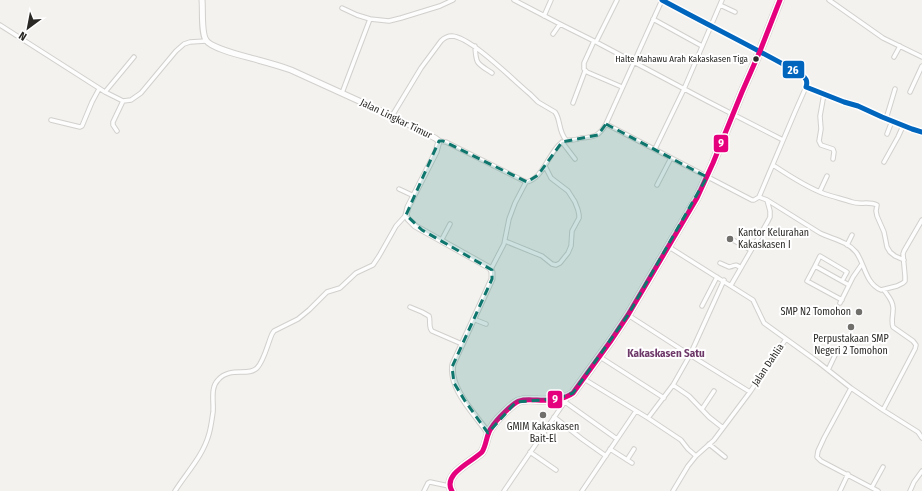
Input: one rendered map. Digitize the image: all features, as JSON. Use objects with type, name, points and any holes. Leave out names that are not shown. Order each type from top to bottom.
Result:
[{"type":"highway","points":[[450,488],[450,480],[454,474],[482,452],[485,447],[488,433],[494,424],[516,402],[524,400],[567,399],[600,357],[628,315],[697,198],[760,51],[780,0]]},
{"type":"main road","points":[[202,0],[204,34],[206,41]]},
{"type":"main road","name":"Jalan Lingkar Timur","points":[[206,41],[223,50],[281,66],[392,116],[436,138],[439,141],[436,152],[408,207],[406,215]]},
{"type":"main road","points":[[406,215],[415,226],[491,270],[492,272],[492,279],[452,367],[454,383],[488,433]]},
{"type":"street","points":[[342,8],[370,19],[389,21],[440,6],[453,0]]},
{"type":"street","points":[[514,0],[783,140]]},
{"type":"street","points":[[544,16],[550,0]]},
{"type":"street","points":[[573,103],[585,71],[583,68],[584,63],[617,0]]},
{"type":"street","points":[[491,270],[504,241],[509,219],[515,203],[526,182],[529,182],[538,175],[556,147],[562,142],[566,140],[589,138],[598,135],[603,129],[662,0],[805,76],[807,83],[806,87],[759,198]]},
{"type":"street","points":[[655,149],[684,89],[722,0]]},
{"type":"street","points":[[829,0],[883,38],[922,56]]},
{"type":"street","points":[[720,5],[735,12]]},
{"type":"street","points":[[342,94],[370,19]]},
{"type":"street","points":[[653,19],[702,46]]},
{"type":"street","points":[[553,34],[560,24]]},
{"type":"street","points":[[0,25],[99,89],[123,101],[131,100],[141,93],[184,44],[206,41]]},
{"type":"street","points":[[392,116],[421,68],[441,41],[444,37],[452,36],[462,39],[475,46],[536,101],[556,113],[561,132],[566,140]]},
{"type":"street","points":[[475,46],[475,56],[478,63],[492,73]]},
{"type":"street","points":[[894,57],[900,46]]},
{"type":"street","points":[[105,92],[134,57]]},
{"type":"street","points":[[910,92],[922,66]]},
{"type":"street","points":[[585,71],[622,87]]},
{"type":"street","points":[[806,87],[858,106],[903,126],[922,132]]},
{"type":"street","points":[[51,120],[80,127],[82,126],[99,89]]},
{"type":"street","points":[[886,119],[895,89]]},
{"type":"street","points":[[824,94],[820,116],[821,129],[819,141],[821,145],[833,149],[833,159]]},
{"type":"street","points":[[117,131],[113,125],[113,122],[123,101]]},
{"type":"street","points":[[887,134],[892,121]]},
{"type":"street","points":[[606,124],[752,200],[759,198],[767,200],[820,232],[847,245],[856,252],[866,274],[878,289],[884,290],[897,286],[905,281],[904,251],[922,220]]},
{"type":"street","points":[[884,162],[903,126]]},
{"type":"street","points":[[439,141],[446,142],[526,182]]},
{"type":"street","points":[[562,142],[575,158]]},
{"type":"street","points":[[657,185],[671,158]]},
{"type":"street","points":[[773,165],[783,172],[825,194],[857,204],[876,204],[877,216],[884,232],[887,247],[895,256],[904,260]]},
{"type":"street","points":[[504,241],[542,256],[554,265],[560,263],[570,250],[572,230],[579,218],[578,210],[568,191],[551,178],[545,166]]},
{"type":"street","points":[[820,192],[827,176]]},
{"type":"street","points":[[399,189],[414,196]]},
{"type":"street","points":[[731,285],[770,217],[767,200]]},
{"type":"street","points":[[175,490],[194,464],[206,443],[210,432],[213,412],[214,388],[218,379],[228,373],[251,372],[258,367],[274,330],[298,319],[327,292],[340,288],[356,273],[372,265],[379,256],[396,226],[406,215]]},
{"type":"street","points":[[441,241],[450,224]]},
{"type":"street","points":[[847,245],[852,235]]},
{"type":"street","points":[[733,240],[751,250]]},
{"type":"street","points":[[669,247],[754,300],[764,323],[851,388],[918,432],[922,437]]},
{"type":"street","points":[[842,281],[847,272],[820,256],[807,281],[841,302],[849,285],[862,264]]},
{"type":"street","points":[[720,263],[729,267],[737,265],[741,268]]},
{"type":"street","points":[[815,266],[849,285]]},
{"type":"street","points":[[702,306],[717,277]]},
{"type":"street","points":[[648,418],[673,385],[690,355],[702,332],[724,280]]},
{"type":"street","points":[[883,410],[916,345],[913,341],[893,327],[893,305],[884,290]]},
{"type":"street","points":[[410,307],[429,316],[430,328],[432,331],[462,344]]},
{"type":"street","points":[[628,315],[750,392]]},
{"type":"street","points":[[473,319],[486,324]]},
{"type":"street","name":"Jalan Dahlia","points":[[673,491],[688,466],[723,428],[750,392],[786,339]]},
{"type":"street","points":[[828,370],[838,349]]},
{"type":"street","points":[[600,357],[664,398]]},
{"type":"street","points":[[584,379],[681,440],[696,456]]},
{"type":"street","points":[[673,385],[689,396],[709,417],[723,428]]},
{"type":"street","points":[[851,388],[824,438],[817,457],[821,461],[878,491]]},
{"type":"street","points":[[702,409],[714,391]]},
{"type":"street","points":[[504,491],[567,399],[617,439]]},
{"type":"street","points":[[582,491],[636,411]]},
{"type":"street","points":[[554,417],[606,456]]},
{"type":"street","points":[[709,444],[725,456]]},
{"type":"street","points":[[610,449],[632,463]]},
{"type":"street","points":[[627,460],[634,449]]},
{"type":"street","points":[[530,452],[556,470]]},
{"type":"street","points":[[872,487],[884,467]]},
{"type":"street","points":[[910,491],[914,482],[922,471]]},
{"type":"street","points":[[840,491],[848,474]]},
{"type":"street","points":[[424,491],[430,482],[450,488]]},
{"type":"highlighted area","points":[[606,124],[707,177],[628,315],[573,393],[556,399],[516,402],[488,433],[454,383],[452,367],[492,279],[492,270],[422,230],[406,215],[439,141],[443,141],[527,182],[538,175],[562,142],[598,135]]},
{"type":"transit line","name":"26","points":[[662,0],[801,74],[806,80],[806,87],[922,132]]},
{"type":"transit line","name":"9","points":[[452,491],[450,485],[454,474],[482,452],[490,430],[504,412],[519,401],[556,400],[573,393],[610,342],[628,315],[697,198],[760,51],[780,0]]},
{"type":"place","name":"Halte Mahawu Arah Kakaskasen Tiga","points":[[756,59]]},
{"type":"place","name":"Kantor Kelurahan Kakaskasen I","points":[[730,239]]},
{"type":"place","name":"SMP N2 Tomohon","points":[[859,312]]},
{"type":"place","name":"Perpustakaan SMP Negeri 2 Tomohon","points":[[851,327]]},
{"type":"place","name":"GMIM Kakaskasen Bait-El","points":[[543,415]]},
{"type":"district","name":"Kakaskasen Satu","points":[[666,353]]}]
